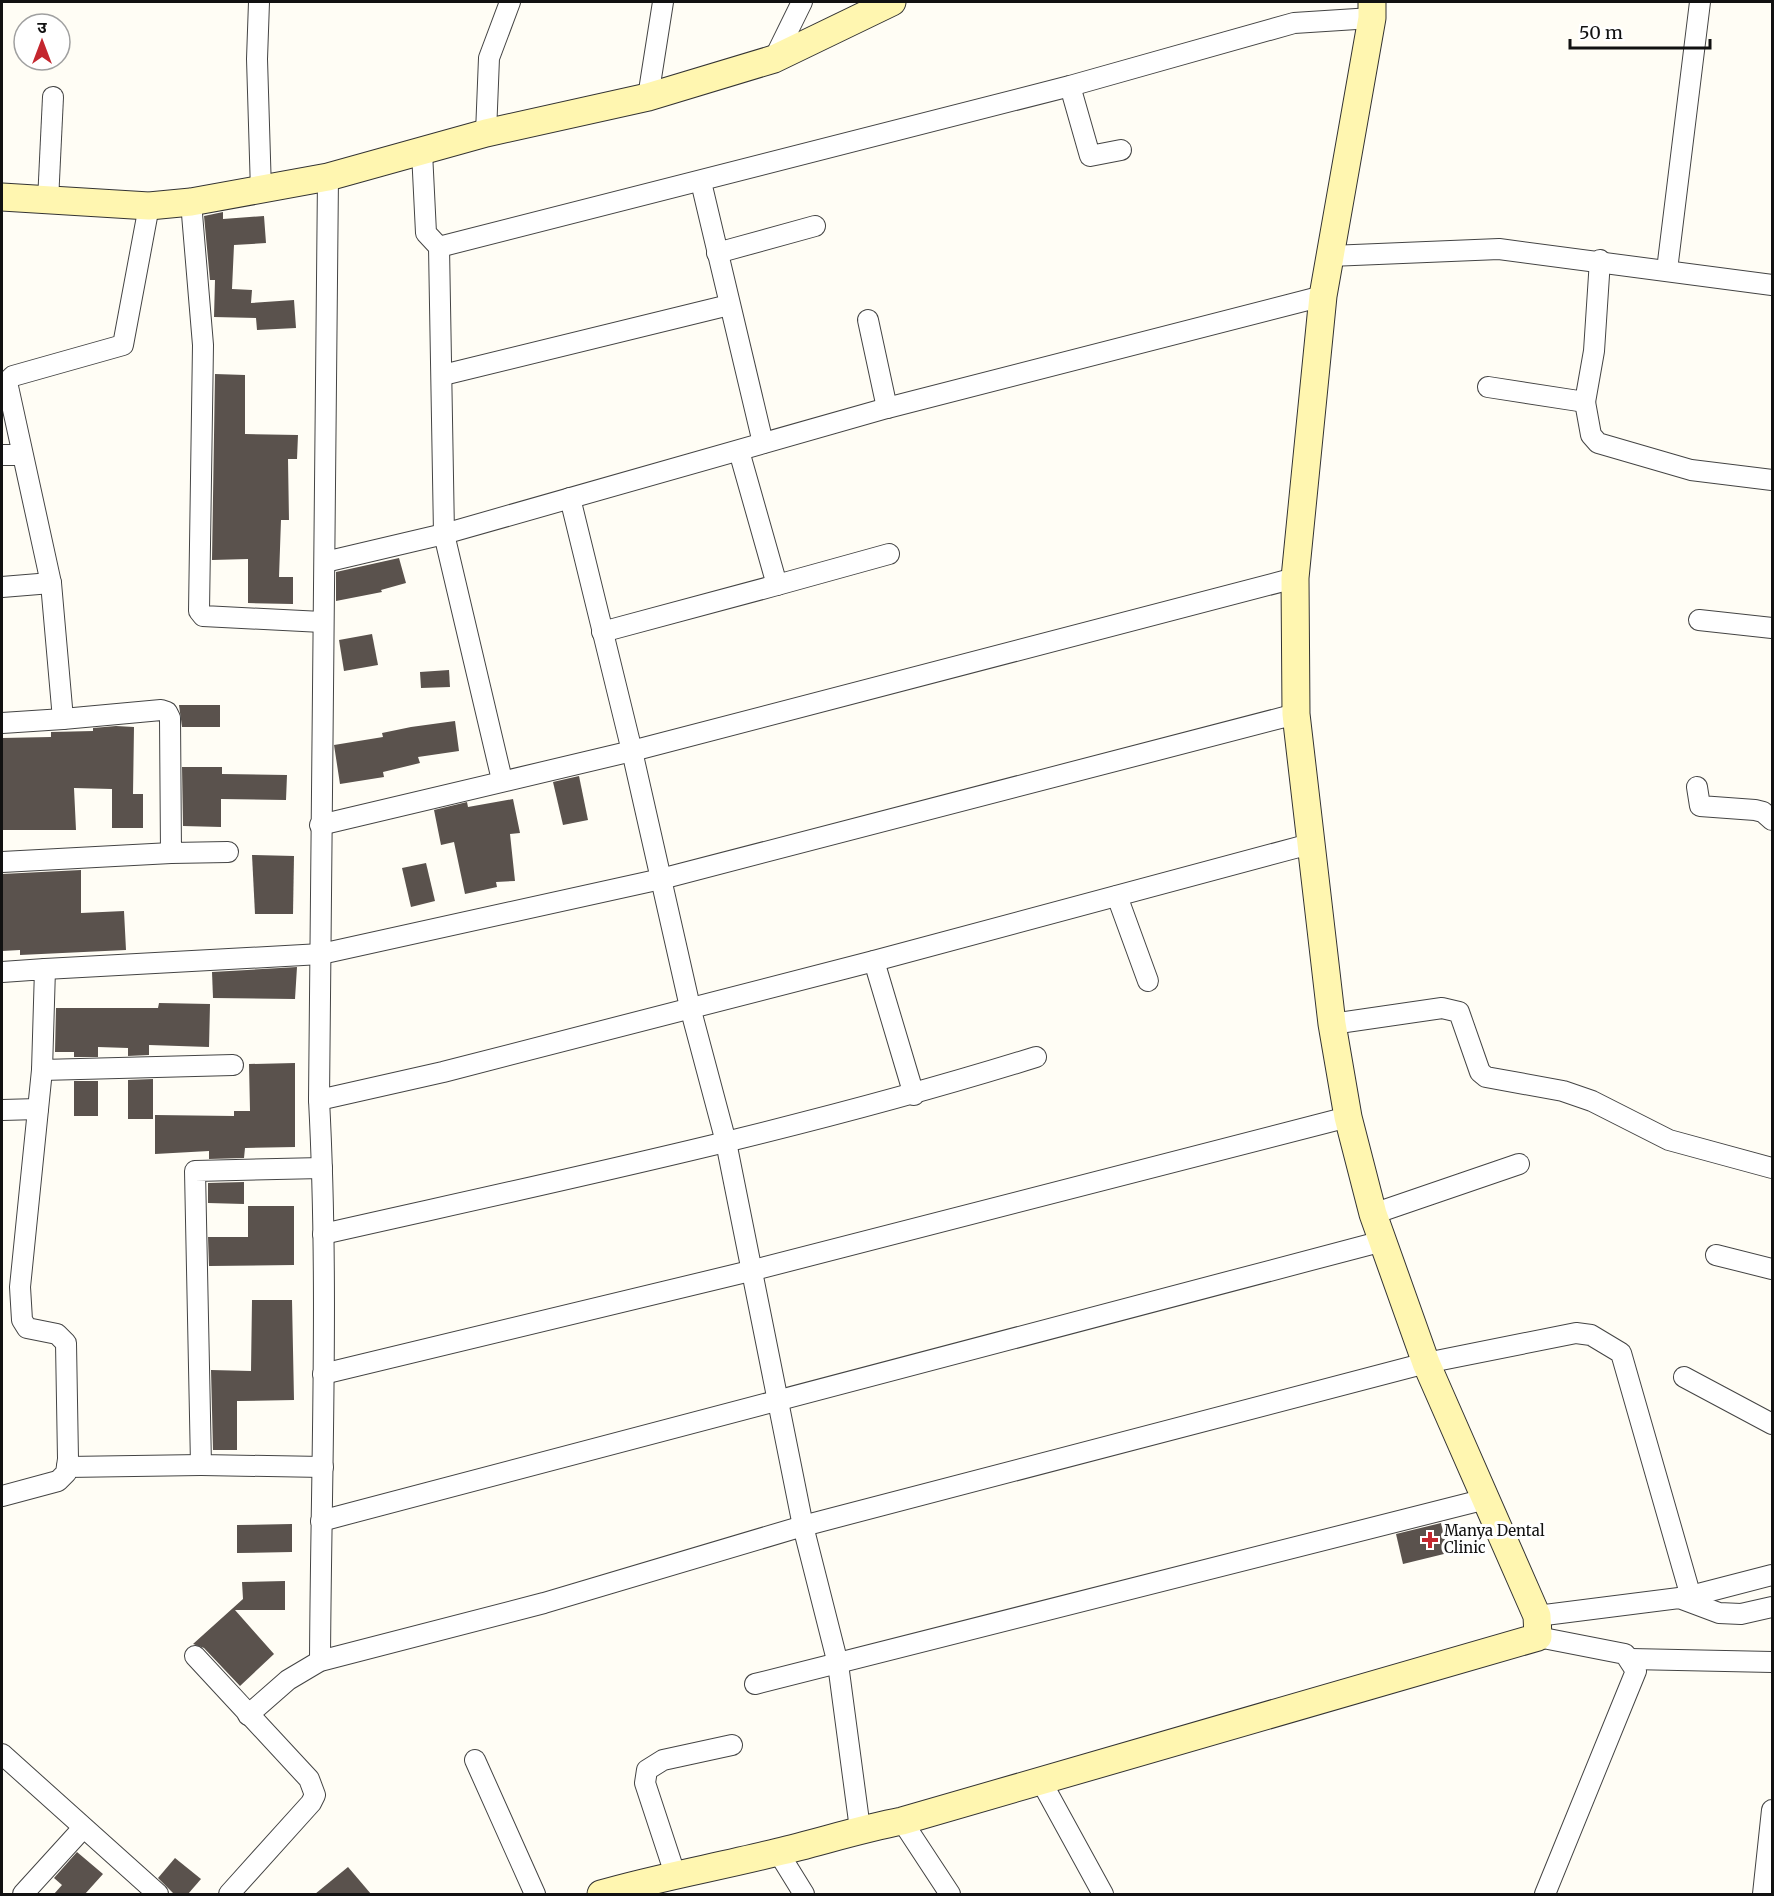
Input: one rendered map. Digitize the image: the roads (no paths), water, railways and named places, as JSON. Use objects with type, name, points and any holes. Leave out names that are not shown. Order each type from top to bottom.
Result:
[{"type":"street","points":[[259,2],[257,59],[261,191]]},
{"type":"street","points":[[486,133],[489,58],[510,2]]},
{"type":"street","points":[[648,96],[663,2]]},
{"type":"street","points":[[774,59],[802,2]]},
{"type":"street","points":[[2,197],[149,206],[261,191],[328,177],[486,133],[648,96],[774,59],[892,2]]},
{"type":"street","points":[[1667,270],[1700,2]]},
{"type":"street","points":[[439,247],[1070,86],[1294,23],[1372,10],[1323,296],[1295,578],[1296,714],[1332,1024],[1348,1117],[1373,1214],[1426,1363],[1486,1499],[1538,1627]]},
{"type":"street","points":[[1070,86],[1090,156],[1121,150]]},
{"type":"street","points":[[48,201],[53,98]]},
{"type":"street","points":[[422,152],[426,233],[439,247],[444,534],[502,780]]},
{"type":"street","points":[[320,1661],[323,1234],[319,1100],[320,825],[328,177]]},
{"type":"street","points":[[701,182],[763,443]]},
{"type":"street","points":[[191,202],[203,345],[199,611],[203,616],[322,622]]},
{"type":"street","points":[[63,719],[51,583],[7,382],[9,378],[123,345],[149,206]]},
{"type":"street","points":[[717,253],[815,226]]},
{"type":"street","points":[[1330,256],[1499,249],[1600,260],[1773,285]]},
{"type":"street","points":[[1600,260],[1594,351],[1585,402],[1591,435],[1598,443],[1691,470],[1773,480]]},
{"type":"street","points":[[325,562],[444,534],[887,408],[1323,296]]},
{"type":"street","points":[[443,375],[729,305]]},
{"type":"street","points":[[868,320],[887,408]]},
{"type":"street","points":[[1488,387],[1585,402]]},
{"type":"street","points":[[739,451],[777,585]]},
{"type":"street","points":[[2,455],[22,455]]},
{"type":"street","points":[[570,498],[632,751],[690,1007],[726,1142],[750,1271],[803,1526],[838,1664],[860,1829]]},
{"type":"street","points":[[602,632],[889,554]]},
{"type":"street","points":[[320,825],[632,751],[1295,578]]},
{"type":"street","points":[[2,587],[51,583]]},
{"type":"street","points":[[1699,620],[1773,628]]},
{"type":"street","points":[[2,723],[161,710],[167,712],[170,718],[171,853]]},
{"type":"street","points":[[2,972],[321,954],[661,879],[1296,714]]},
{"type":"street","points":[[1697,787],[1700,806],[1755,810],[1763,812],[1773,820]]},
{"type":"street","points":[[319,1100],[443,1072],[874,961],[1310,844]]},
{"type":"street","points":[[2,862],[228,852]]},
{"type":"street","points":[[1117,896],[1148,981]]},
{"type":"street","points":[[874,961],[914,1095]]},
{"type":"street","points":[[2,1496],[58,1481],[63,1477],[67,1467],[66,1343],[57,1334],[27,1328],[22,1320],[20,1287],[42,1070],[45,969]]},
{"type":"street","points":[[1332,1024],[1442,1008],[1455,1010],[1459,1012],[1480,1072],[1486,1077],[1563,1091],[1592,1101],[1669,1140],[1773,1168]]},
{"type":"street","points":[[323,1234],[726,1142],[914,1095],[1036,1057]]},
{"type":"street","points":[[42,1070],[233,1065]]},
{"type":"street","points":[[2,1110],[38,1109]]},
{"type":"street","points":[[323,1374],[750,1271],[1348,1117]]},
{"type":"street","points":[[1373,1214],[1519,1164]]},
{"type":"street","points":[[201,1465],[195,1171],[322,1168]]},
{"type":"street","points":[[321,1521],[1383,1241]]},
{"type":"street","points":[[1716,1255],[1773,1269]]},
{"type":"street","points":[[248,1715],[288,1680],[320,1661],[544,1603],[803,1526],[1426,1363],[1576,1333],[1591,1335],[1621,1353],[1687,1598],[1719,1613],[1741,1614],[1773,1607]]},
{"type":"street","points":[[1684,1377],[1773,1424]]},
{"type":"street","points":[[67,1467],[201,1465],[323,1467]]},
{"type":"street","points":[[755,1684],[1486,1499]]},
{"type":"street","points":[[601,1894],[663,1883],[860,1829],[902,1821],[1041,1781],[1538,1627],[1687,1598],[1773,1575]]},
{"type":"street","points":[[1538,1627],[1625,1654],[1636,1671],[1635,1679],[1545,1894]]},
{"type":"street","points":[[195,1656],[309,1779],[315,1795],[311,1803],[229,1894]]},
{"type":"street","points":[[1630,1659],[1773,1662]]},
{"type":"street","points":[[663,1883],[645,1783],[647,1770],[663,1760],[732,1745]]},
{"type":"street","points":[[2,1754],[158,1894]]},
{"type":"street","points":[[475,1760],[535,1894]]},
{"type":"street","points":[[1041,1781],[1103,1894]]},
{"type":"street","points":[[1763,1894],[1773,1810]]},
{"type":"street","points":[[902,1821],[950,1894]]},
{"type":"street","points":[[23,1894],[83,1828]]},
{"type":"street","points":[[778,1852],[804,1894]]},
{"type":"place","name":"Manya Dental Clinic","points":[[1430,1540]]}]
